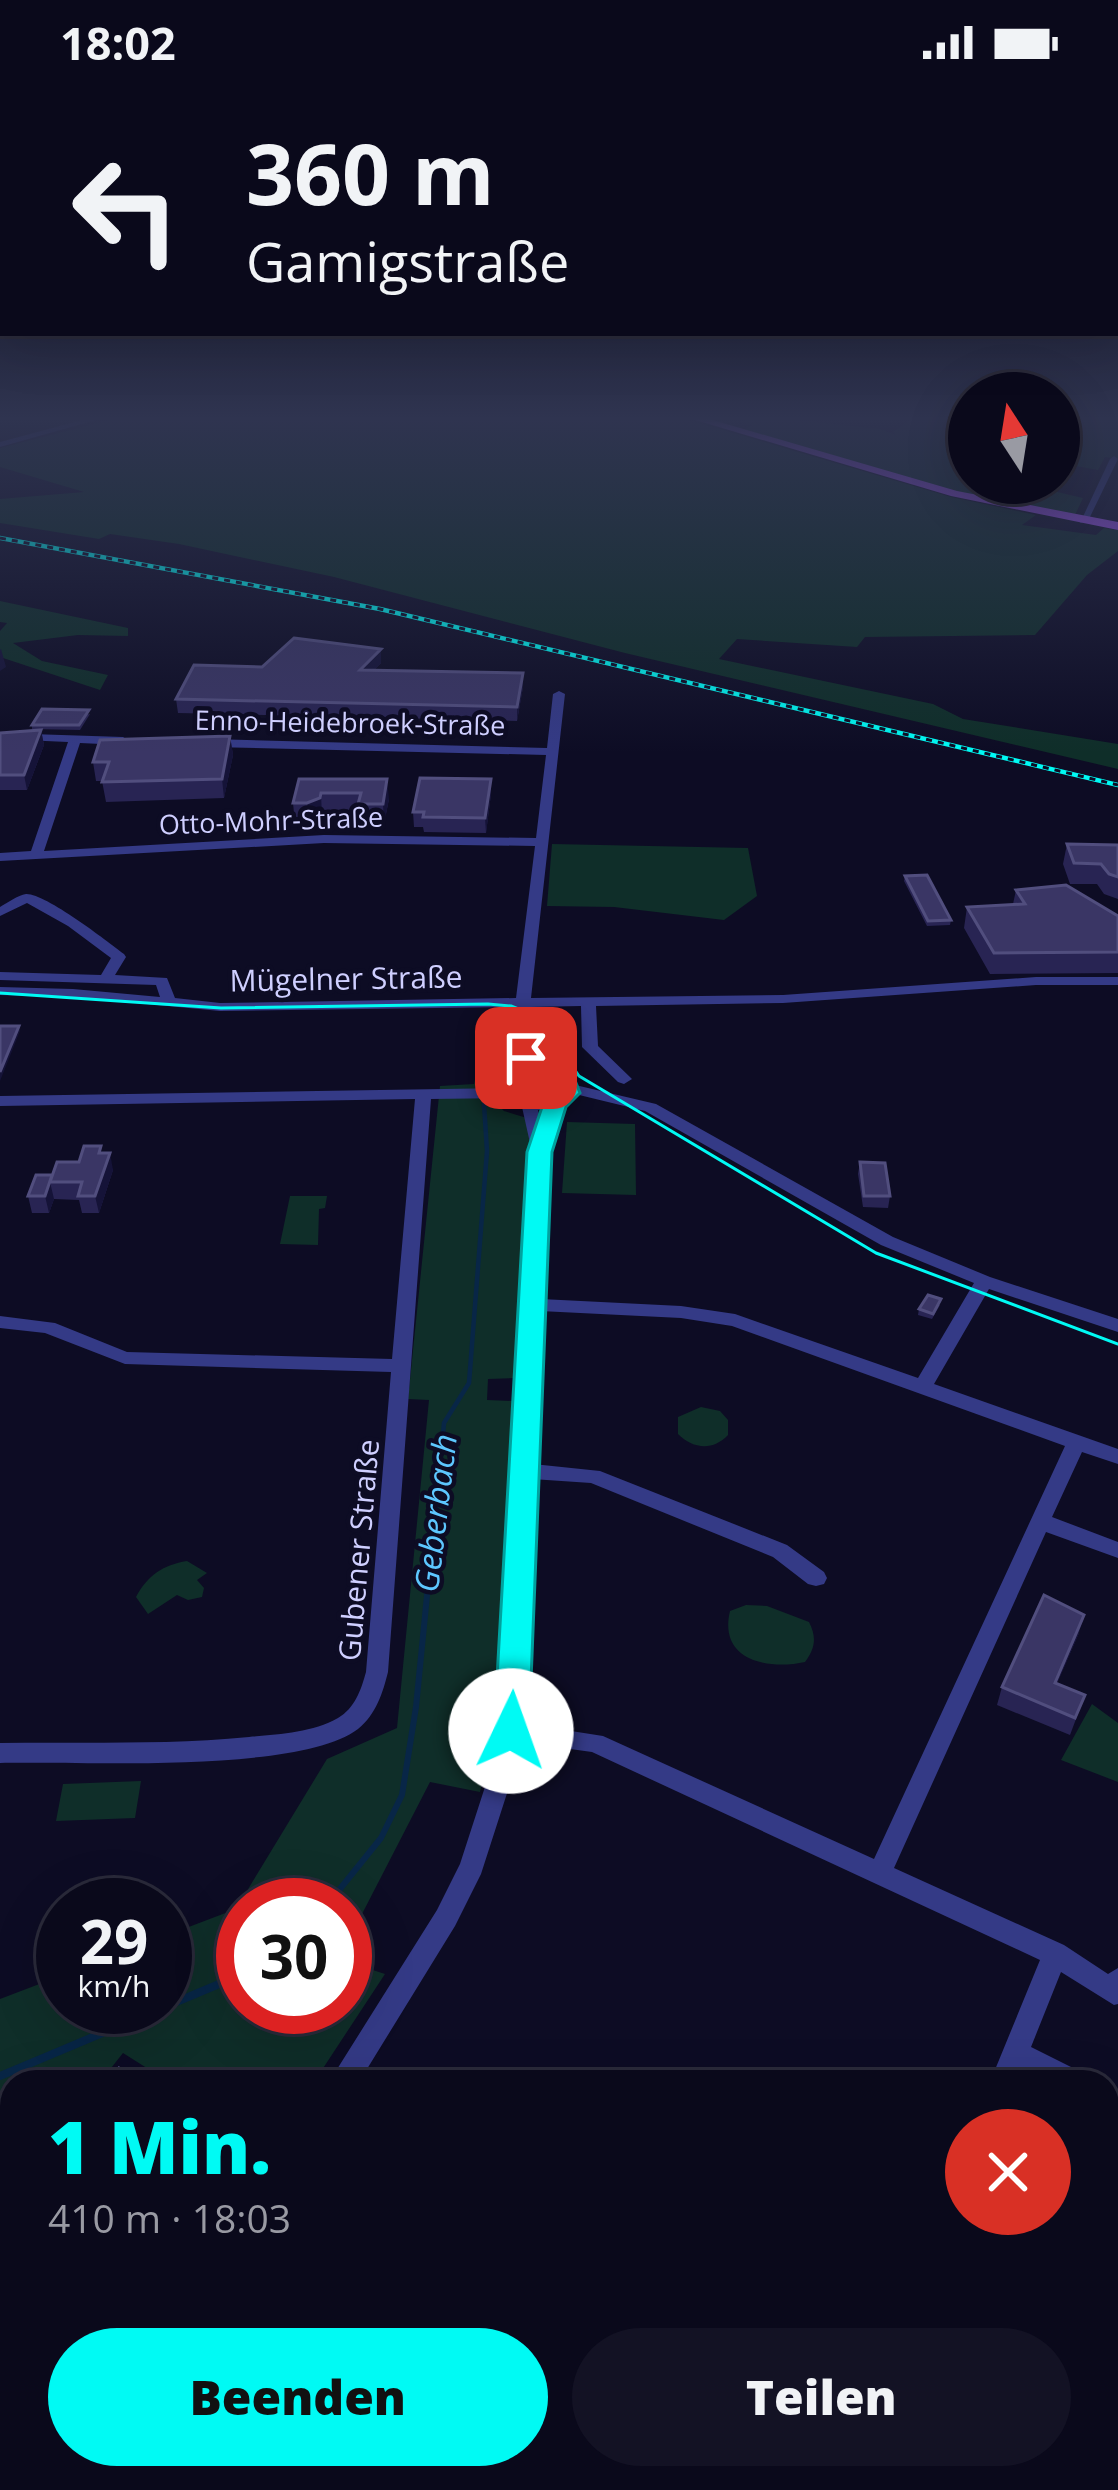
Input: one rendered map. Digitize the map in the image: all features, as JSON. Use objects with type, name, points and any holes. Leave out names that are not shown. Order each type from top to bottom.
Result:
[{"type":"street","points":[[559,694],[521,1022],[537,1076],[562,1097]]},
{"type":"street","points":[[0,736],[132,741]]},
{"type":"street","points":[[36,855],[75,740]]},
{"type":"street","name":"Enno-Heidebroek-Straße","points":[[203,742],[554,752]]},
{"type":"street","name":"Otto-Mohr-Straße","points":[[0,856],[324,839],[543,842]]},
{"type":"street","points":[[0,912],[27,898],[116,951],[119,957],[92,995]]},
{"type":"street","points":[[0,976],[163,981],[170,1004]]},
{"type":"street","name":"Mügelner Straße","points":[[0,992],[170,1004],[523,1003],[783,998],[1036,981],[1118,981]]},
{"type":"street","points":[[588,1002],[590,1047],[623,1079]]},
{"type":"street","points":[[513,1093],[517,1083],[537,1076]]},
{"type":"street","name":"Gubener Straße","points":[[0,1753],[300,1742],[349,1724],[369,1702],[376,1677],[400,1427],[398,1366],[424,1093]]},
{"type":"street","points":[[0,1101],[513,1093],[529,1105],[539,1152],[511,1731],[491,1814],[472,1866],[446,1918],[351,2070]]},
{"type":"street","points":[[539,1152],[562,1097]]},
{"type":"street","points":[[529,1105],[562,1097],[660,1112],[829,1210],[984,1281],[1118,1326]]},
{"type":"street","points":[[923,1387],[984,1281]]},
{"type":"street","points":[[532,1305],[707,1315],[1118,1457]]},
{"type":"street","points":[[1,1325],[48,1327],[125,1358],[398,1366]]},
{"type":"street","points":[[880,1872],[1076,1443]]},
{"type":"street","points":[[523,1471],[593,1476],[780,1551],[816,1578]]},
{"type":"street","points":[[1040,1521],[1118,1550]]},
{"type":"street","points":[[511,1731],[595,1743],[1116,1986]]},
{"type":"street","points":[[1009,2070],[1055,1954]]},
{"type":"street","points":[[1015,2053],[1048,2070]]},
{"type":"green space","points":[[33,528],[1046,528],[1096,535],[1104,528],[1118,530],[1118,551],[1087,575],[1035,635],[865,637],[857,647],[737,639],[719,659],[933,704],[963,719],[1118,744],[1118,769],[625,653],[334,577],[110,534],[99,539]]},
{"type":"green space","points":[[0,601],[128,628],[128,636],[78,635],[13,643],[42,661],[108,675],[100,690],[0,657],[0,631],[7,623],[0,622]]},
{"type":"green space","points":[[552,844],[748,848],[757,896],[724,920],[614,907],[547,906]]},
{"type":"green space","points":[[486,1027],[509,1027],[520,1065],[502,1074],[495,1102],[504,1111],[530,1119],[534,1158],[528,1159],[515,1378],[488,1379],[487,1400],[513,1401],[494,1733],[480,1792],[430,1782],[372,1895],[372,1878],[255,1878],[327,1759],[397,1728],[429,1400],[408,1399],[440,1086],[474,1084]]},
{"type":"green space","points":[[567,1122],[635,1124],[636,1195],[562,1193]]},
{"type":"green space","points":[[290,1196],[327,1196],[325,1208],[319,1209],[318,1245],[280,1244]]},
{"type":"green space","points":[[701,1407],[720,1411],[728,1420],[728,1435],[710,1446],[696,1445],[678,1434],[678,1417]]},
{"type":"green space","points":[[187,1561],[207,1573],[197,1580],[204,1588],[202,1597],[188,1600],[177,1595],[148,1614],[136,1597],[141,1589],[157,1572]]},
{"type":"green space","points":[[746,1605],[767,1606],[809,1622],[814,1643],[805,1662],[762,1663],[739,1651],[728,1628],[730,1611]]},
{"type":"green space","points":[[1092,1704],[1118,1723],[1118,1782],[1061,1760]]},
{"type":"green space","points":[[141,1781],[135,1818],[56,1821],[63,1784]]},
{"type":"green space","points":[[216,1917],[216,2034],[346,2034],[322,2070],[150,2070],[123,2053],[110,2070],[0,2070],[0,1999],[36,1985],[36,2034],[192,2034],[192,1926]]},
{"type":"green space","points":[[372,1970],[385,1974],[372,1994]]},
{"type":"building","points":[[294,638],[381,649],[360,670],[523,673],[517,707],[176,699],[194,665],[262,667]]},
{"type":"building","points":[[42,709],[89,710],[79,725],[32,725]]},
{"type":"building","points":[[41,730],[24,775],[0,775],[0,733]]},
{"type":"building","points":[[230,736],[222,779],[102,782],[109,762],[93,762],[100,740]]},
{"type":"building","points":[[420,778],[491,779],[485,818],[423,817],[424,812],[413,812]]},
{"type":"building","points":[[299,779],[387,779],[383,804],[358,804],[361,793],[321,793],[307,803],[293,803]]},
{"type":"building","points":[[1067,844],[1118,845],[1118,877],[1101,864],[1074,863]]},
{"type":"building","points":[[927,875],[951,920],[928,921],[905,876]]},
{"type":"building","points":[[1066,885],[1118,916],[1118,952],[994,953],[967,907],[1025,904],[1016,890]]},
{"type":"building","points":[[0,1026],[19,1026],[0,1072]]},
{"type":"building","points":[[84,1146],[101,1146],[99,1153],[110,1153],[95,1196],[78,1196],[82,1182],[50,1182],[57,1162],[79,1162]]},
{"type":"building","points":[[860,1162],[885,1163],[890,1196],[864,1196]]},
{"type":"building","points":[[36,1175],[52,1175],[45,1196],[28,1196]]},
{"type":"building","points":[[928,1295],[941,1299],[933,1314],[919,1309]]},
{"type":"building","points":[[1044,1595],[1084,1615],[1055,1683],[1085,1695],[1075,1718],[1002,1687]]},
{"type":"waterway","name":"Geberbach","points":[[484,1107],[483,1083],[497,1033]]},
{"type":"waterway","name":"Geberbach","points":[[440,1467],[444,1423],[469,1383],[487,1151],[484,1104]]},
{"type":"waterway","name":"Geberbach","points":[[349,1878],[381,1838],[402,1795],[416,1707],[440,1464]]},
{"type":"waterway","name":"Geberbach","points":[[14,2070],[216,1985]]},
{"type":"tram line","points":[[0,993],[221,1008],[511,1006],[538,1017],[579,1076],[876,1253],[1118,1344]]},
{"type":"railway","points":[[0,538],[380,609],[1118,785]]},
{"type":"route","points":[[511,1731],[539,1152],[549,1116],[568,1093],[565,1083],[545,1075],[529,1052],[526,1058]]}]
